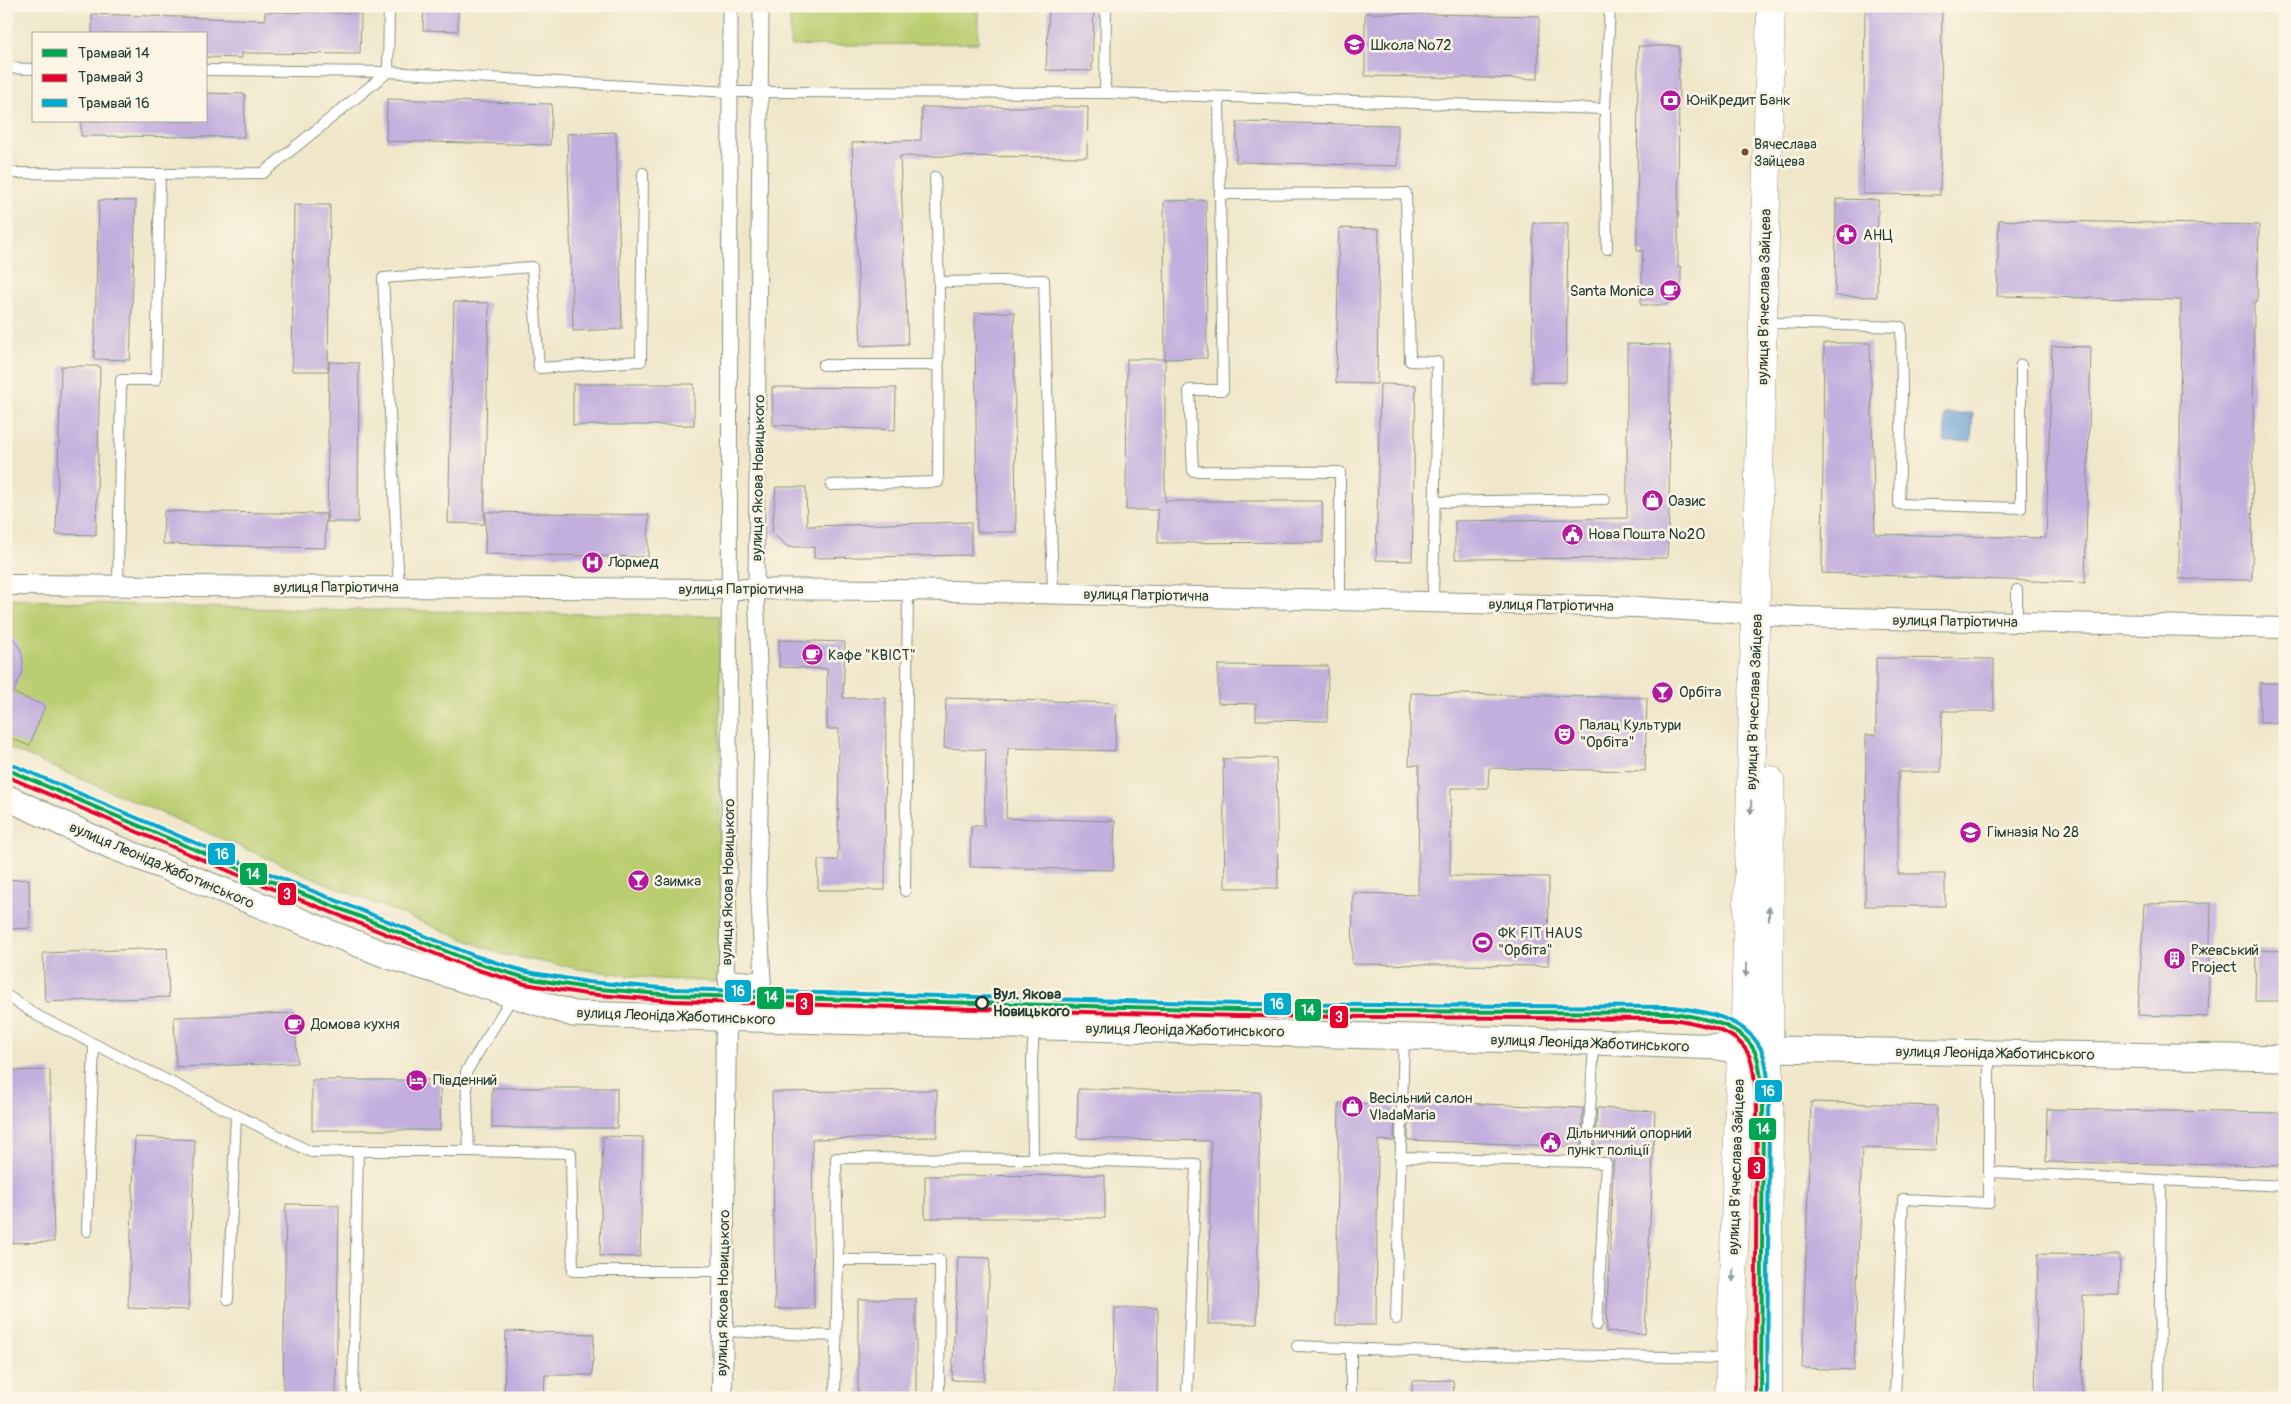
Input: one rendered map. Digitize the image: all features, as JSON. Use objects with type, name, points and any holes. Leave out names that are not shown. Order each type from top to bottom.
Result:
[{"type":"main road","name":"вулиця Вʼячеслава Зайцева","points":[[1768,1398],[1768,1049],[1764,615],[1771,6]]},
{"type":"main road","name":"вулиця Вʼячеслава Зайцева","points":[[1729,1398],[1740,1052],[1745,1008],[1777,323],[1783,6]]},
{"type":"street","name":"вулиця Якова Новицького","points":[[722,1398],[726,1019],[728,996],[726,978],[730,884],[730,6]]},
{"type":"street","name":"вулиця Якова Новицького","points":[[761,6],[756,589],[762,741],[758,882],[762,980],[761,1020]]},
{"type":"street","name":"вулиця Патріотична","points":[[6,585],[908,590],[1636,607],[1764,615],[2285,628]]},
{"type":"street","name":"вулиця Леоніда Жаботинського","points":[[6,797],[111,846],[386,956],[574,1014],[1594,1042],[1719,1048],[1740,1052],[1768,1049],[2285,1058]]},
{"type":"street","name":"вулиця Якова Новицького","points":[[726,978],[762,980]]},
{"type":"lane","points":[[388,6],[388,72]]},
{"type":"lane","points":[[1105,93],[1106,6]]},
{"type":"lane","points":[[1607,249],[1605,109],[1610,6]]},
{"type":"lane","points":[[6,68],[32,68]]},
{"type":"lane","points":[[208,70],[388,72],[729,92],[1105,93],[1605,109]]},
{"type":"lane","points":[[6,173],[263,173],[388,72]]},
{"type":"lane","points":[[1219,97],[1223,390],[1189,390],[1193,471],[1340,472],[1340,600]]},
{"type":"lane","points":[[399,588],[383,278],[532,267],[539,368],[641,361],[644,173]]},
{"type":"lane","points":[[118,586],[121,380],[156,380],[160,174]]},
{"type":"lane","points":[[830,485],[938,482],[939,282],[934,177]]},
{"type":"lane","points":[[1220,194],[1406,193],[1410,361],[1437,362],[1433,602]]},
{"type":"lane","points":[[939,282],[1044,280],[1053,593]]},
{"type":"lane","points":[[1777,323],[1900,327],[1902,390],[1899,504],[2021,508],[2021,365]]},
{"type":"lane","points":[[823,365],[938,365]]},
{"type":"lane","points":[[1435,502],[1605,499]]},
{"type":"lane","points":[[905,891],[908,590]]},
{"type":"lane","points":[[2017,590],[2017,622]]},
{"type":"lane","points":[[6,995],[38,1016],[311,1152],[469,1151],[572,1153],[573,1271],[724,1271]]},
{"type":"lane","points":[[469,1151],[466,1072],[513,995]]},
{"type":"lane","points":[[1034,1026],[1032,1061],[1034,1159]]},
{"type":"lane","points":[[1396,1319],[1404,1036]]},
{"type":"lane","points":[[1587,1162],[1594,1042]]},
{"type":"lane","points":[[88,1231],[94,1044]]},
{"type":"lane","points":[[1895,1398],[1903,1198],[1989,1203],[1989,1053]]},
{"type":"lane","points":[[228,1299],[236,1115]]},
{"type":"lane","points":[[353,1398],[358,1151]]},
{"type":"lane","points":[[1400,1157],[1606,1163],[1597,1326]]},
{"type":"lane","points":[[835,1398],[838,1260],[836,1158],[1034,1159],[1196,1164],[1187,1398]]},
{"type":"lane","points":[[1989,1172],[2285,1186]]},
{"type":"lane","points":[[2159,1398],[2161,1180]]},
{"type":"lane","points":[[838,1260],[940,1260],[939,1398]]},
{"type":"lane","points":[[723,1331],[835,1336]]},
{"type":"lane","points":[[1297,1346],[1482,1354],[1730,1358]]},
{"type":"lane","points":[[1351,1348],[1351,1398]]},
{"type":"green space","points":[[790,6],[978,6],[978,43],[790,46]]},
{"type":"green space","points":[[6,599],[179,607],[720,616],[720,982],[657,979],[580,969],[501,954],[347,892],[6,747]]},
{"type":"water","points":[[1973,413],[1971,441],[1944,442],[1945,414]]},
{"type":"building","points":[[424,6],[458,6],[458,31],[423,30]]},
{"type":"building","points":[[1049,6],[1094,6],[1092,71],[1046,70]]},
{"type":"building","points":[[1865,6],[1942,6],[1940,195],[1863,194]]},
{"type":"building","points":[[265,12],[361,13],[360,54],[242,53],[242,58],[208,57],[208,32],[92,32],[92,14],[265,20]]},
{"type":"building","points":[[1365,13],[1539,16],[1538,79],[1365,76]]},
{"type":"building","points":[[1638,46],[1679,46],[1678,267],[1681,267],[1681,292],[1666,305],[1641,305],[1643,251],[1637,251]]},
{"type":"building","points":[[208,93],[245,94],[244,137],[81,136],[81,122],[208,122]]},
{"type":"building","points":[[387,99],[552,104],[550,145],[386,141]]},
{"type":"building","points":[[922,107],[1088,107],[1087,157],[900,156],[908,344],[861,346],[852,143],[921,140]]},
{"type":"building","points":[[1237,122],[1398,125],[1398,166],[1236,162]]},
{"type":"building","points":[[616,132],[622,329],[573,331],[567,134]]},
{"type":"building","points":[[1836,199],[1878,200],[1877,297],[1835,296]]},
{"type":"building","points":[[99,200],[136,201],[130,360],[94,359]]},
{"type":"building","points":[[1206,200],[1207,358],[1165,359],[1164,201]]},
{"type":"building","points":[[294,205],[330,205],[328,371],[292,371]]},
{"type":"building","points":[[1999,220],[2259,225],[2257,302],[2254,302],[2252,580],[2179,579],[2181,300],[1997,296]]},
{"type":"building","points":[[1533,223],[1568,223],[1566,382],[1532,382]]},
{"type":"building","points":[[1339,228],[1379,229],[1377,384],[1336,383]]},
{"type":"building","points":[[454,302],[489,303],[484,524],[448,523]]},
{"type":"building","points":[[1014,312],[1016,532],[977,532],[975,313]]},
{"type":"building","points":[[1824,343],[1870,343],[1875,534],[2046,538],[2052,346],[2091,347],[2085,583],[1822,573]]},
{"type":"building","points":[[1627,344],[1670,345],[1667,558],[1455,559],[1455,521],[1627,518]]},
{"type":"building","points":[[1127,359],[1165,359],[1165,501],[1322,501],[1323,542],[1158,543],[1158,510],[1126,510]]},
{"type":"building","points":[[329,362],[359,363],[358,522],[327,522]]},
{"type":"building","points":[[61,366],[100,366],[96,535],[56,534]]},
{"type":"building","points":[[573,384],[694,384],[694,425],[573,425]]},
{"type":"building","points":[[1380,384],[1416,385],[1412,561],[1376,560]]},
{"type":"building","points":[[772,387],[896,388],[895,430],[773,425]]},
{"type":"building","points":[[776,487],[806,487],[807,526],[971,522],[971,555],[814,558],[814,547],[788,547],[772,533]]},
{"type":"building","points":[[164,511],[326,514],[325,548],[163,544]]},
{"type":"building","points":[[486,512],[649,515],[648,557],[485,554]]},
{"type":"building","points":[[6,627],[21,650],[23,661],[22,673],[13,693],[45,706],[29,746],[6,736]]},
{"type":"building","points":[[779,640],[845,642],[843,698],[886,698],[885,890],[818,890],[818,860],[838,860],[839,729],[827,729],[827,669],[779,667]]},
{"type":"building","points":[[1876,658],[1994,659],[1994,711],[1942,711],[1941,772],[1898,772],[1898,874],[1945,874],[1945,906],[1865,906],[1866,735],[1876,735]]},
{"type":"building","points":[[1218,665],[1328,666],[1327,721],[1256,720],[1256,704],[1218,703]]},
{"type":"building","points":[[2260,683],[2285,683],[2285,723],[2260,723]]},
{"type":"building","points":[[1411,693],[1647,698],[1645,771],[1489,768],[1488,788],[1451,788],[1450,876],[1549,877],[1548,966],[1352,964],[1353,893],[1418,895],[1419,765],[1409,765]]},
{"type":"building","points":[[946,698],[1117,703],[1115,751],[1008,748],[1006,818],[1115,821],[1113,870],[970,867],[971,826],[984,826],[986,750],[944,748]]},
{"type":"building","points":[[1276,758],[1278,888],[1225,888],[1223,759]]},
{"type":"building","points":[[29,879],[30,928],[6,929],[6,880]]},
{"type":"building","name":"Ржевський Project","points":[[2211,903],[2208,1017],[2138,1015],[2144,904]]},
{"type":"building","points":[[167,948],[169,997],[45,1002],[43,953]]},
{"type":"building","points":[[2256,950],[2285,951],[2285,1001],[2255,1001]]},
{"type":"building","points":[[295,1013],[297,1063],[176,1067],[174,1017]]},
{"type":"building","points":[[50,1070],[54,1242],[6,1243],[6,1071]]},
{"type":"building","points":[[312,1080],[441,1080],[440,1130],[312,1130]]},
{"type":"building","points":[[492,1088],[617,1088],[617,1128],[492,1128]]},
{"type":"building","points":[[1078,1089],[1260,1092],[1257,1324],[1208,1324],[1211,1141],[1077,1138]]},
{"type":"building","points":[[937,1090],[937,1137],[812,1139],[814,1309],[775,1309],[772,1092]]},
{"type":"building","points":[[1410,1101],[1583,1108],[1581,1147],[1408,1140]]},
{"type":"building","points":[[1811,1102],[1937,1106],[1935,1150],[1862,1148],[1854,1370],[1802,1368]]},
{"type":"building","points":[[1339,1103],[1395,1104],[1394,1141],[1378,1140],[1376,1325],[1336,1325]]},
{"type":"building","points":[[1597,1108],[1655,1111],[1645,1334],[1606,1332],[1614,1148],[1595,1148]]},
{"type":"building","points":[[2047,1109],[2285,1113],[2285,1166],[2046,1162]]},
{"type":"building","points":[[603,1136],[643,1137],[640,1257],[600,1256]]},
{"type":"building","points":[[135,1137],[195,1140],[188,1310],[128,1308]]},
{"type":"building","points":[[1105,1175],[1105,1218],[925,1218],[925,1176]]},
{"type":"building","points":[[286,1204],[339,1205],[336,1398],[283,1398]]},
{"type":"building","points":[[2038,1254],[2120,1255],[2119,1295],[2083,1295],[2082,1398],[2035,1398]]},
{"type":"building","points":[[958,1257],[990,1258],[984,1381],[952,1380]]},
{"type":"building","points":[[858,1299],[916,1299],[916,1398],[858,1398]]},
{"type":"building","points":[[1115,1308],[1158,1308],[1157,1398],[1114,1398]]},
{"type":"building","points":[[506,1331],[594,1334],[592,1375],[545,1375],[544,1398],[504,1398]]},
{"type":"building","points":[[1453,1380],[1454,1398],[1412,1398],[1412,1381]]},
{"type":"tram line","name":"16","points":[[8,763],[240,862],[475,956],[527,972],[588,982],[674,989],[1238,1004],[1673,1007],[1723,1018],[1745,1030],[1754,1038],[1764,1056],[1767,1071],[1769,1107],[1767,1398]]},
{"type":"tram line","name":"14","points":[[6,769],[238,868],[473,962],[526,978],[587,988],[674,995],[1238,1010],[1673,1013],[1710,1020],[1733,1030],[1743,1037],[1757,1057],[1761,1076],[1763,1107],[1761,1398]]},
{"type":"tram line","name":"3","points":[[6,776],[236,874],[471,968],[525,984],[586,994],[674,1001],[1238,1016],[1672,1019],[1719,1030],[1739,1042],[1746,1050],[1755,1078],[1757,1107],[1755,1398]]},
{"type":"place","name":"Школа №72","points":[[1355,45]]},
{"type":"place","name":"ЮніКредит Банк","points":[[1671,100]]},
{"type":"place","name":"Вячеслава Зайцева","points":[[1745,152]]},
{"type":"place","name":"АНЦ","points":[[1847,235]]},
{"type":"place","name":"Santa Monica","points":[[1670,291]]},
{"type":"place","name":"Оазис","points":[[1652,501]]},
{"type":"place","name":"Нова Пошта №20","points":[[1572,534]]},
{"type":"place","name":"Лормед","points":[[592,562]]},
{"type":"place","name":"Кафе \"КВІСТ\"","points":[[812,655]]},
{"type":"place","name":"Орбіта","points":[[1663,692]]},
{"type":"place","name":"Палац Культури \"Орбіта\"","points":[[1564,734]]},
{"type":"place","name":"Гімназія № 28","points":[[1971,832]]},
{"type":"place","name":"Заимка","points":[[638,881]]},
{"type":"place","name":"ФК FIT HAUS \"Орбіта\"","points":[[1482,942]]},
{"type":"place","name":"Ржевський Project","points":[[2175,959]]},
{"type":"place","name":"Вул. Якова Новицького","points":[[982,1003]]},
{"type":"place","name":"Домова кухня","points":[[295,1024]]},
{"type":"place","name":"Південний","points":[[417,1080]]},
{"type":"place","name":"Весільний салон VladaMaria","points":[[1353,1107]]},
{"type":"place","name":"Дільничний опорний пункт поліції","points":[[1551,1142]]}]
